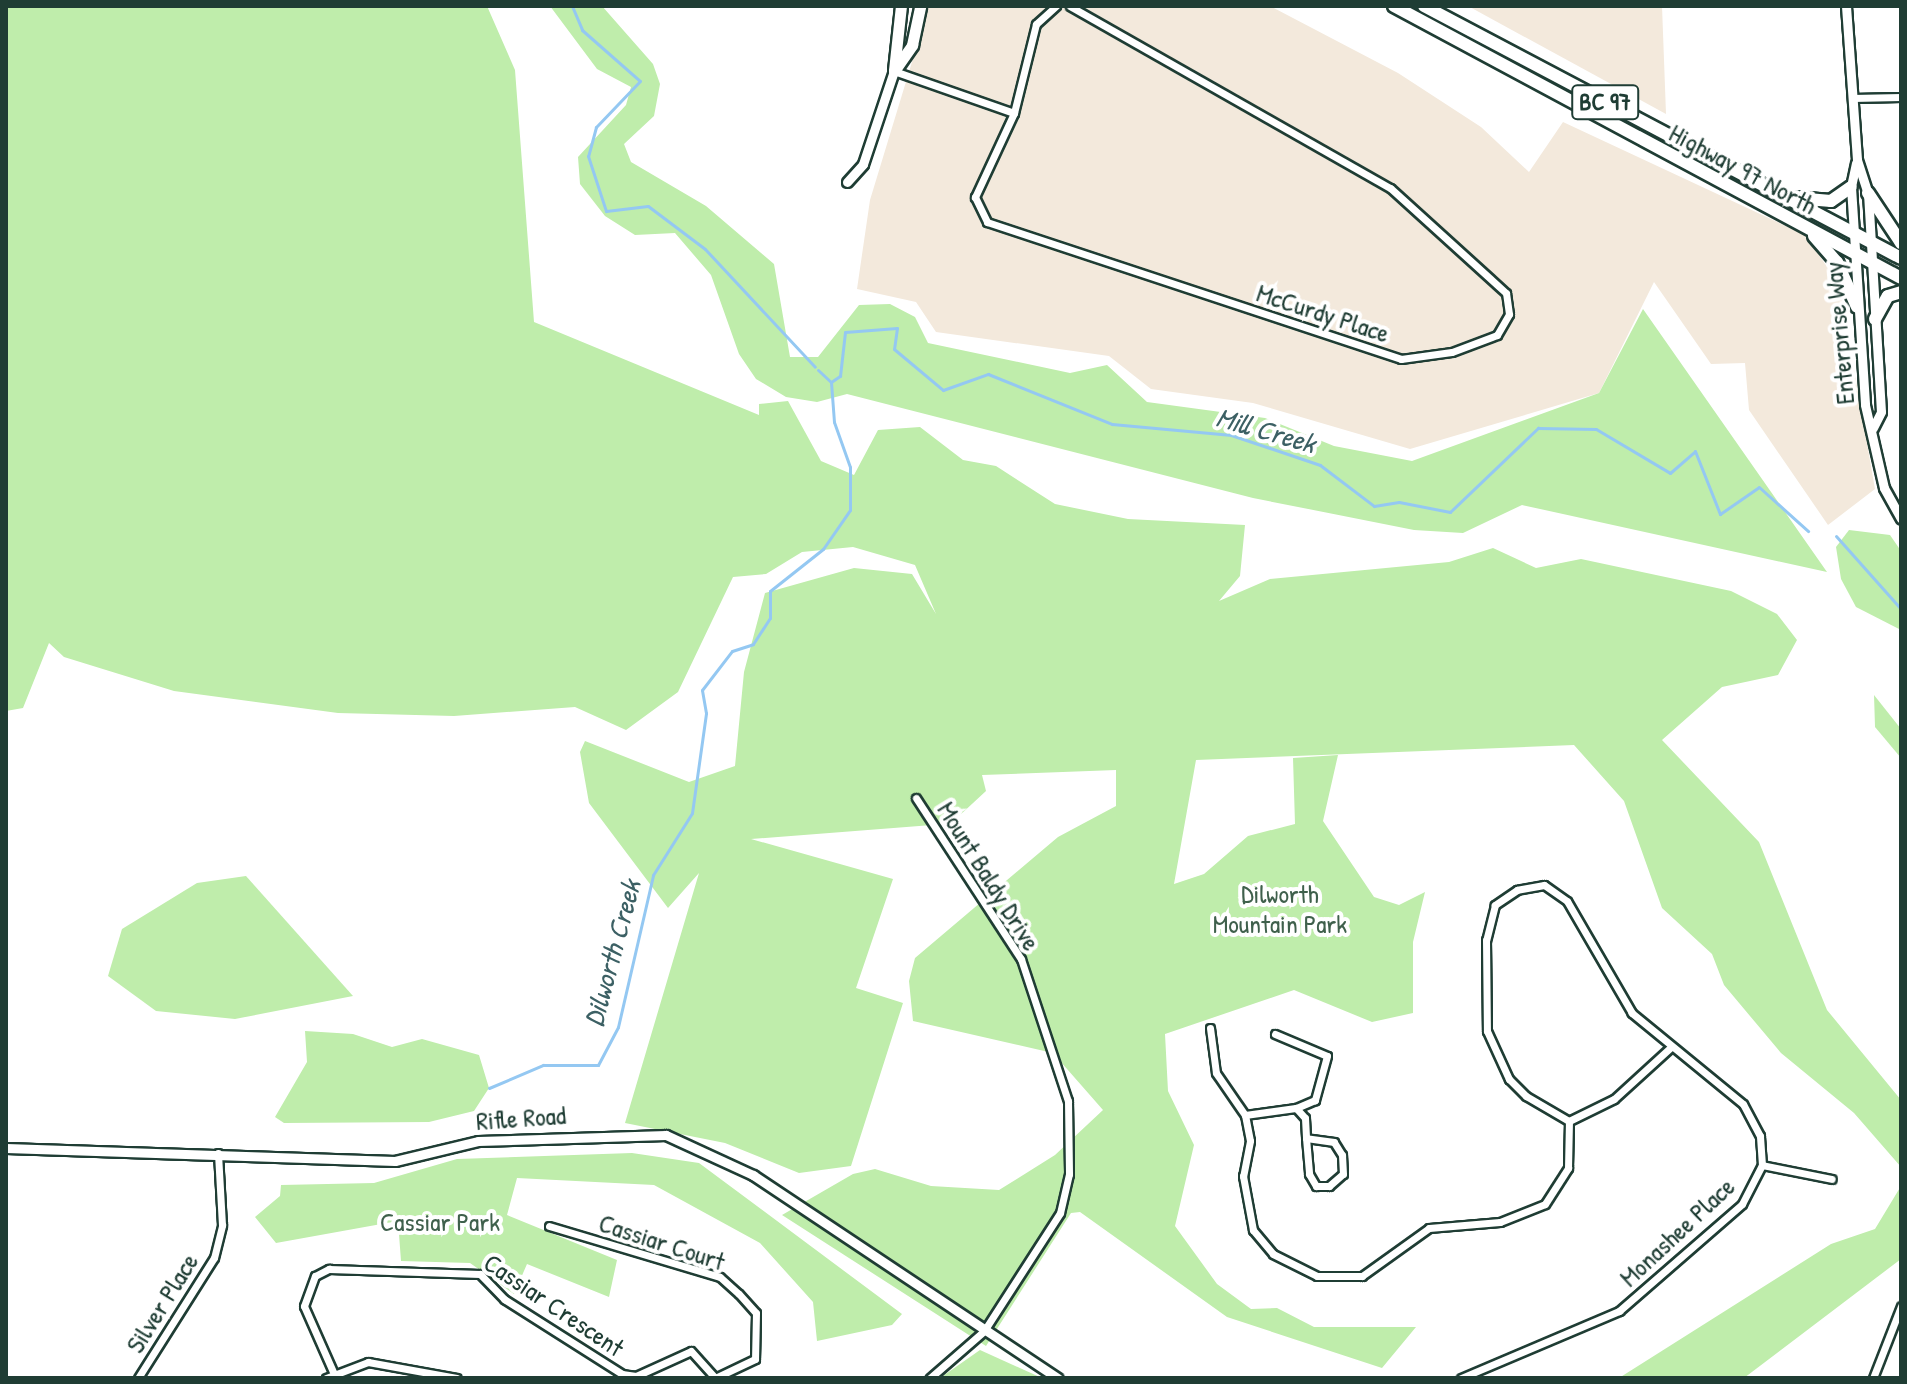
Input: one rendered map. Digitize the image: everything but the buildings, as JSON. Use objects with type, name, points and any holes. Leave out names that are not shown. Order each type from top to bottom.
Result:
[{"type":"highway","name":"Highway 97 North","points":[[1394,6],[1901,278]]},
{"type":"highway","name":"Highway 97 North","points":[[1424,6],[1901,258]]},
{"type":"highway","points":[[1787,196],[1831,201],[1851,187]]},
{"type":"highway","points":[[1868,193],[1901,243]]},
{"type":"highway","points":[[1807,228],[1837,262],[1857,307]]},
{"type":"highway","points":[[1875,319],[1888,296],[1901,292]]},
{"type":"main road","points":[[894,71],[901,6]]},
{"type":"main road","points":[[894,71],[912,45],[920,6]]},
{"type":"street","name":"McCurdy Place","points":[[1056,6],[1036,24],[1014,113],[975,197],[980,217],[993,226],[1401,359],[1452,352],[1497,335],[1509,314],[1506,293],[1390,188],[1070,6]]},
{"type":"street","points":[[1846,6],[1857,160]]},
{"type":"street","points":[[847,182],[863,164],[894,71],[1014,113]]},
{"type":"street","points":[[1852,98],[1901,97]]},
{"type":"street","name":"Enterprise Way","points":[[1857,160],[1851,187],[1857,307],[1884,488],[1901,519]]},
{"type":"street","name":"Enterprise Way","points":[[1857,160],[1868,193],[1871,242],[1881,412],[1873,428]]},
{"type":"street","name":"Mount Baldy Drive","points":[[916,798],[1021,959],[1068,1101],[1069,1174],[1060,1213],[984,1331],[930,1378]]},
{"type":"street","name":"Monashee Place","points":[[1461,1378],[1619,1311],[1742,1204],[1762,1165],[1760,1136],[1743,1104],[1632,1013],[1567,901],[1544,885],[1517,890],[1495,905],[1486,940],[1487,1031],[1509,1079],[1569,1121]]},
{"type":"street","points":[[1210,1028],[1216,1073],[1245,1115],[1250,1141],[1244,1207],[1253,1230],[1294,1268],[1345,1280],[1429,1228],[1500,1222],[1545,1204],[1568,1168],[1569,1121],[1614,1099],[1671,1047]]},
{"type":"street","points":[[1245,1115],[1296,1108],[1315,1100],[1327,1056],[1275,1034]]},
{"type":"street","points":[[1296,1108],[1306,1138],[1309,1174],[1316,1186],[1329,1186],[1343,1174],[1342,1155],[1334,1142],[1306,1138]]},
{"type":"street","name":"Rifle Road","points":[[6,1148],[395,1161],[478,1141],[666,1135],[753,1175],[1057,1378]]},
{"type":"street","name":"Silver Place","points":[[138,1378],[214,1258],[222,1225],[218,1153]]},
{"type":"street","points":[[1762,1165],[1832,1179]]},
{"type":"street","name":"Cassiar Court","points":[[549,1226],[720,1277],[739,1294],[756,1313],[755,1359],[715,1378]]},
{"type":"street","name":"Cassiar Crescent","points":[[334,1374],[304,1306],[315,1276],[329,1269],[480,1274],[504,1299],[622,1374],[691,1351],[715,1378]]},
{"type":"street","points":[[1873,1378],[1901,1306]]},
{"type":"street","points":[[326,1378],[368,1362],[457,1378]]},
{"type":"shaded area","points":[[929,6],[1270,6],[1398,73],[1481,127],[1529,172],[1563,122],[1805,235],[1839,284],[1875,489],[1828,525],[1749,410],[1745,363],[1711,364],[1654,282],[1599,393],[1410,449],[1253,403],[1151,389],[1109,356],[936,332],[916,302],[857,289],[870,200]]},
{"type":"shaded area","points":[[1468,6],[1662,6],[1666,114]]},
{"type":"green space","name":"Dilworth Mountain Park","points":[[6,6],[487,6],[515,70],[534,322],[759,415],[759,404],[788,401],[821,461],[854,475],[878,430],[920,427],[963,460],[996,466],[1055,504],[1128,519],[1245,525],[1240,576],[1219,601],[1270,579],[1449,562],[1493,548],[1536,568],[1581,559],[1731,591],[1777,614],[1797,640],[1778,675],[1722,687],[1662,740],[1759,842],[1827,1010],[1901,1100],[1901,1167],[1854,1113],[1781,1053],[1724,985],[1712,954],[1662,908],[1624,801],[1574,745],[1196,760],[1174,884],[1204,874],[1248,836],[1295,824],[1293,758],[1338,755],[1323,821],[1374,897],[1399,905],[1425,892],[1413,942],[1413,1013],[1372,1022],[1294,990],[1165,1034],[1168,1091],[1194,1145],[1175,1226],[1217,1284],[1251,1309],[1277,1308],[1314,1327],[1416,1327],[1382,1368],[1227,1317],[1080,1212],[1071,1213],[986,1346],[782,1215],[853,1174],[875,1169],[931,1186],[999,1190],[1055,1155],[1103,1110],[1053,1053],[913,1021],[909,981],[915,958],[1058,837],[1116,806],[1116,770],[982,775],[986,791],[959,816],[932,825],[751,839],[893,879],[856,988],[903,1003],[851,1166],[799,1173],[725,1143],[625,1123],[699,873],[668,908],[589,803],[580,752],[585,741],[689,782],[735,766],[744,672],[765,593],[854,568],[912,574],[936,614],[915,565],[853,547],[802,552],[766,574],[733,577],[678,692],[626,730],[575,707],[454,716],[338,713],[174,691],[64,657],[49,643],[23,708],[6,711]]},
{"type":"green space","points":[[550,6],[602,6],[653,64],[660,84],[654,116],[624,144],[631,162],[706,206],[774,264],[790,357],[818,357],[859,305],[890,304],[915,317],[928,343],[1070,373],[1107,365],[1147,402],[1265,418],[1334,446],[1412,461],[1599,393],[1643,309],[1827,572],[1522,505],[1463,533],[1414,530],[1253,498],[847,394],[817,402],[786,397],[756,379],[739,354],[711,275],[675,233],[635,235],[605,216],[580,184],[578,157],[626,105],[631,87],[597,69]]},
{"type":"green space","points":[[1849,530],[1890,535],[1901,551],[1901,630],[1856,607],[1841,579],[1836,547]]},
{"type":"green space","points":[[1874,695],[1901,729],[1901,758],[1875,727]]},
{"type":"green space","points":[[246,876],[353,996],[235,1019],[156,1011],[108,976],[122,929],[197,883]]},
{"type":"green space","points":[[305,1031],[353,1034],[392,1047],[422,1039],[479,1055],[489,1088],[474,1111],[429,1122],[284,1123],[275,1117],[307,1062]]},
{"type":"green space","name":"Cassiar Park","points":[[632,1153],[699,1163],[902,1314],[892,1325],[817,1341],[813,1302],[760,1243],[654,1185],[517,1178],[507,1215],[617,1260],[609,1297],[527,1264],[514,1294],[470,1263],[401,1261],[398,1221],[276,1243],[255,1217],[280,1196],[281,1185],[374,1183],[457,1159]]},
{"type":"green space","points":[[1901,1186],[1901,1259],[1744,1378],[1619,1378],[1831,1244],[1875,1229]]},
{"type":"green space","points":[[980,1350],[1042,1378],[940,1378]]},
{"type":"waterway","name":"Mill Creek","points":[[572,6],[582,30],[640,81],[596,127],[588,156],[606,211],[648,206],[705,249],[815,367]]},
{"type":"waterway","name":"Mill Creek","points":[[818,370],[831,382],[840,376],[845,332],[897,328],[894,349],[943,390],[988,374],[1112,424],[1231,435],[1320,465],[1374,506],[1399,502],[1450,512],[1538,428],[1596,429],[1670,473],[1695,451],[1720,514],[1759,487],[1808,531]]},
{"type":"waterway","name":"Dilworth Creek","points":[[489,1088],[543,1065],[598,1065],[618,1027],[653,875],[692,813],[706,713],[702,690],[732,651],[753,644],[770,618],[770,591],[823,549],[850,510],[850,467],[834,422],[831,382]]},
{"type":"waterway","name":"Mill Creek","points":[[1836,536],[1901,609]]}]
